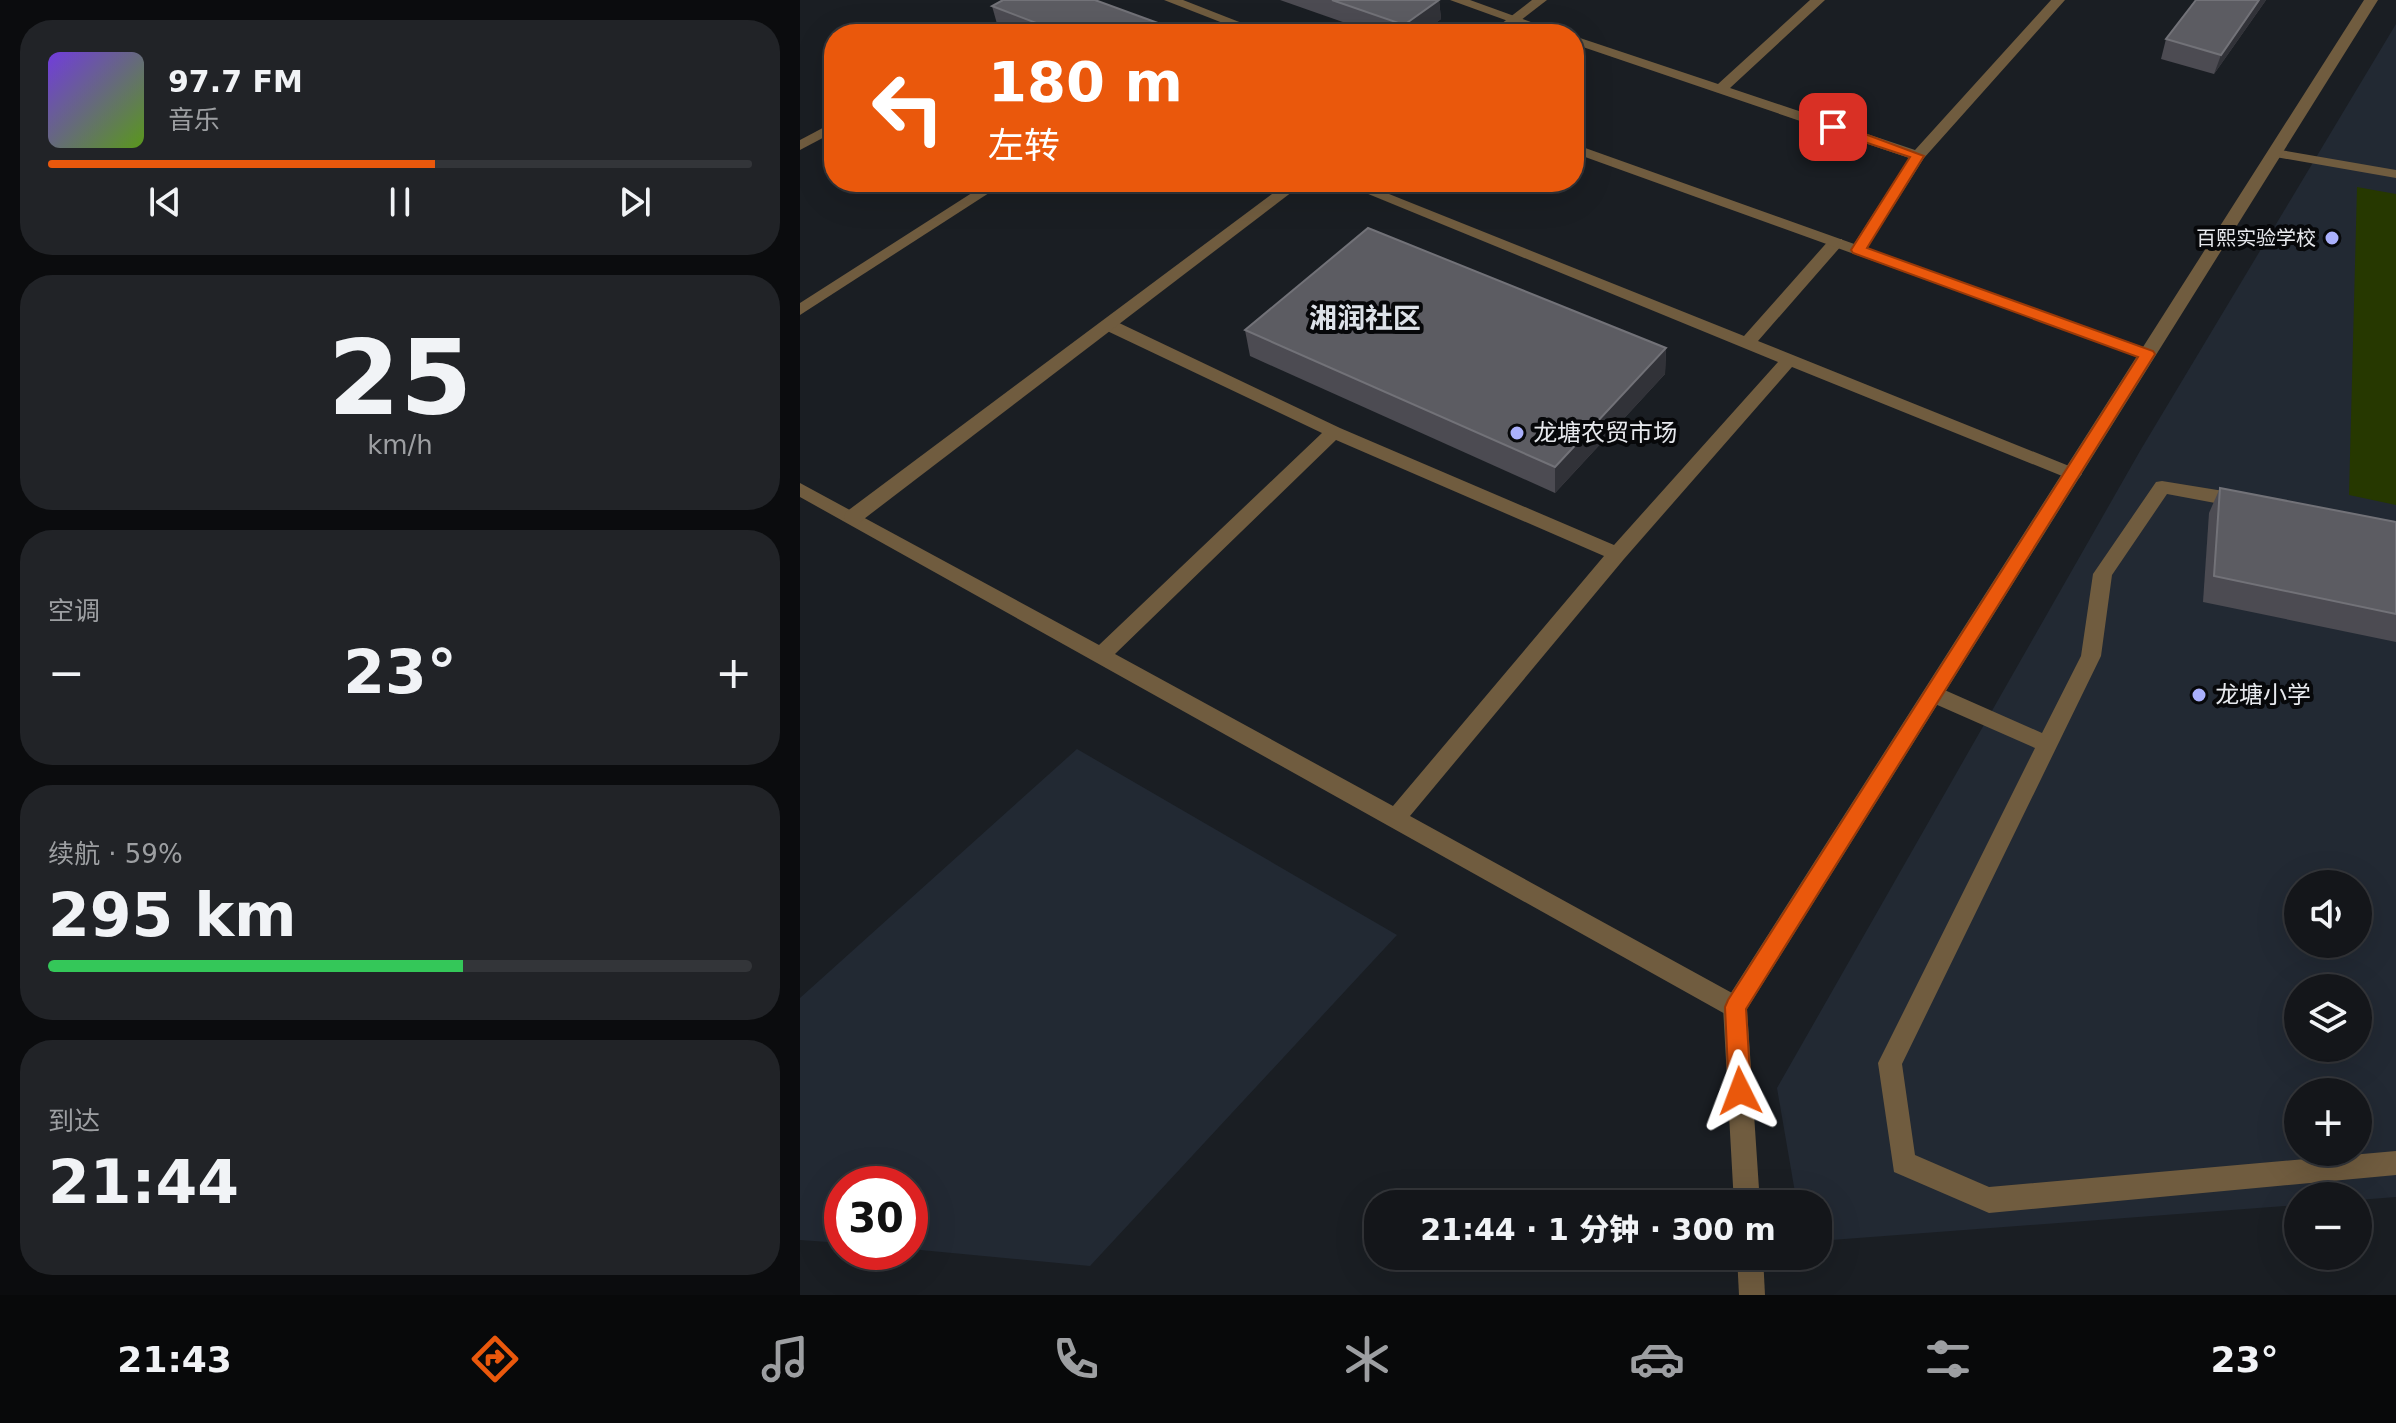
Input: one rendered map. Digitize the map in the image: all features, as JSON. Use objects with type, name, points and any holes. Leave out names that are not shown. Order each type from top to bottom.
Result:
[{"type":"street","points":[[1013,24],[1054,0]]},
{"type":"street","points":[[1171,0],[1236,24]]},
{"type":"street","points":[[1457,0],[1528,24]]},
{"type":"street","points":[[1508,24],[1540,0]]},
{"type":"street","points":[[1720,89],[1818,0]]},
{"type":"street","points":[[1858,250],[1918,156],[2058,0]]},
{"type":"street","points":[[1746,1190],[1735,1007],[2371,0]]},
{"type":"street","points":[[1584,43],[1918,156]]},
{"type":"street","points":[[800,146],[824,132]]},
{"type":"street","points":[[1584,152],[2147,354]]},
{"type":"street","points":[[2275,153],[2396,174]]},
{"type":"street","points":[[800,310],[983,192]]},
{"type":"street","points":[[853,517],[1285,192]]},
{"type":"street","points":[[1371,192],[2073,474]]},
{"type":"street","points":[[1747,343],[1836,242]]},
{"type":"street","points":[[1109,325],[1334,432],[1617,554]]},
{"type":"street","points":[[1396,818],[1617,554],[1789,360]]},
{"type":"street","points":[[1102,655],[1334,432]]},
{"type":"street","points":[[2256,504],[2162,487],[2103,574],[2091,656],[1890,1063],[1903,1163],[1989,1200],[2396,1163]]},
{"type":"street","points":[[800,489],[1735,1007]]},
{"type":"street","points":[[1933,694],[2046,744]]},
{"type":"street","points":[[1751,1270],[1752,1295]]},
{"type":"shaded area","name":"龙塘小学","points":[[2396,24],[2396,1197],[2372,1199],[2372,1182],[2284,1182],[2284,1206],[1832,1240],[1832,1190],[1795,1190],[1777,1088],[2140,451]]},
{"type":"shaded area","points":[[1077,749],[1397,935],[1090,1266],[928,1251],[928,1166],[824,1166],[824,1242],[800,1240],[800,998]]},
{"type":"green space","points":[[2357,187],[2396,194],[2396,505],[2349,495]]},
{"type":"building","points":[[1003,0],[1095,0],[1161,24],[1039,24],[992,6]]},
{"type":"building","points":[[1332,0],[1439,0],[1401,24]]},
{"type":"building","points":[[2196,0],[2259,0],[2221,55],[2166,39]]},
{"type":"building","name":"龙塘农贸市场","points":[[1368,228],[1666,348],[1555,467],[1245,330]]},
{"type":"building","points":[[2220,488],[2396,522],[2396,614],[2214,576]]},
{"type":"place","name":"百熙实验学校","points":[[2332,238]]},
{"type":"place","name":"龙塘农贸市场","points":[[1517,433]]},
{"type":"place","name":"龙塘小学","points":[[2199,695]]},
{"type":"district","name":"湘润社区","points":[[1365,318]]},
{"type":"route","points":[[1740,1091],[1735,1007],[2147,354],[1858,250],[1918,156],[1833,127]]}]
